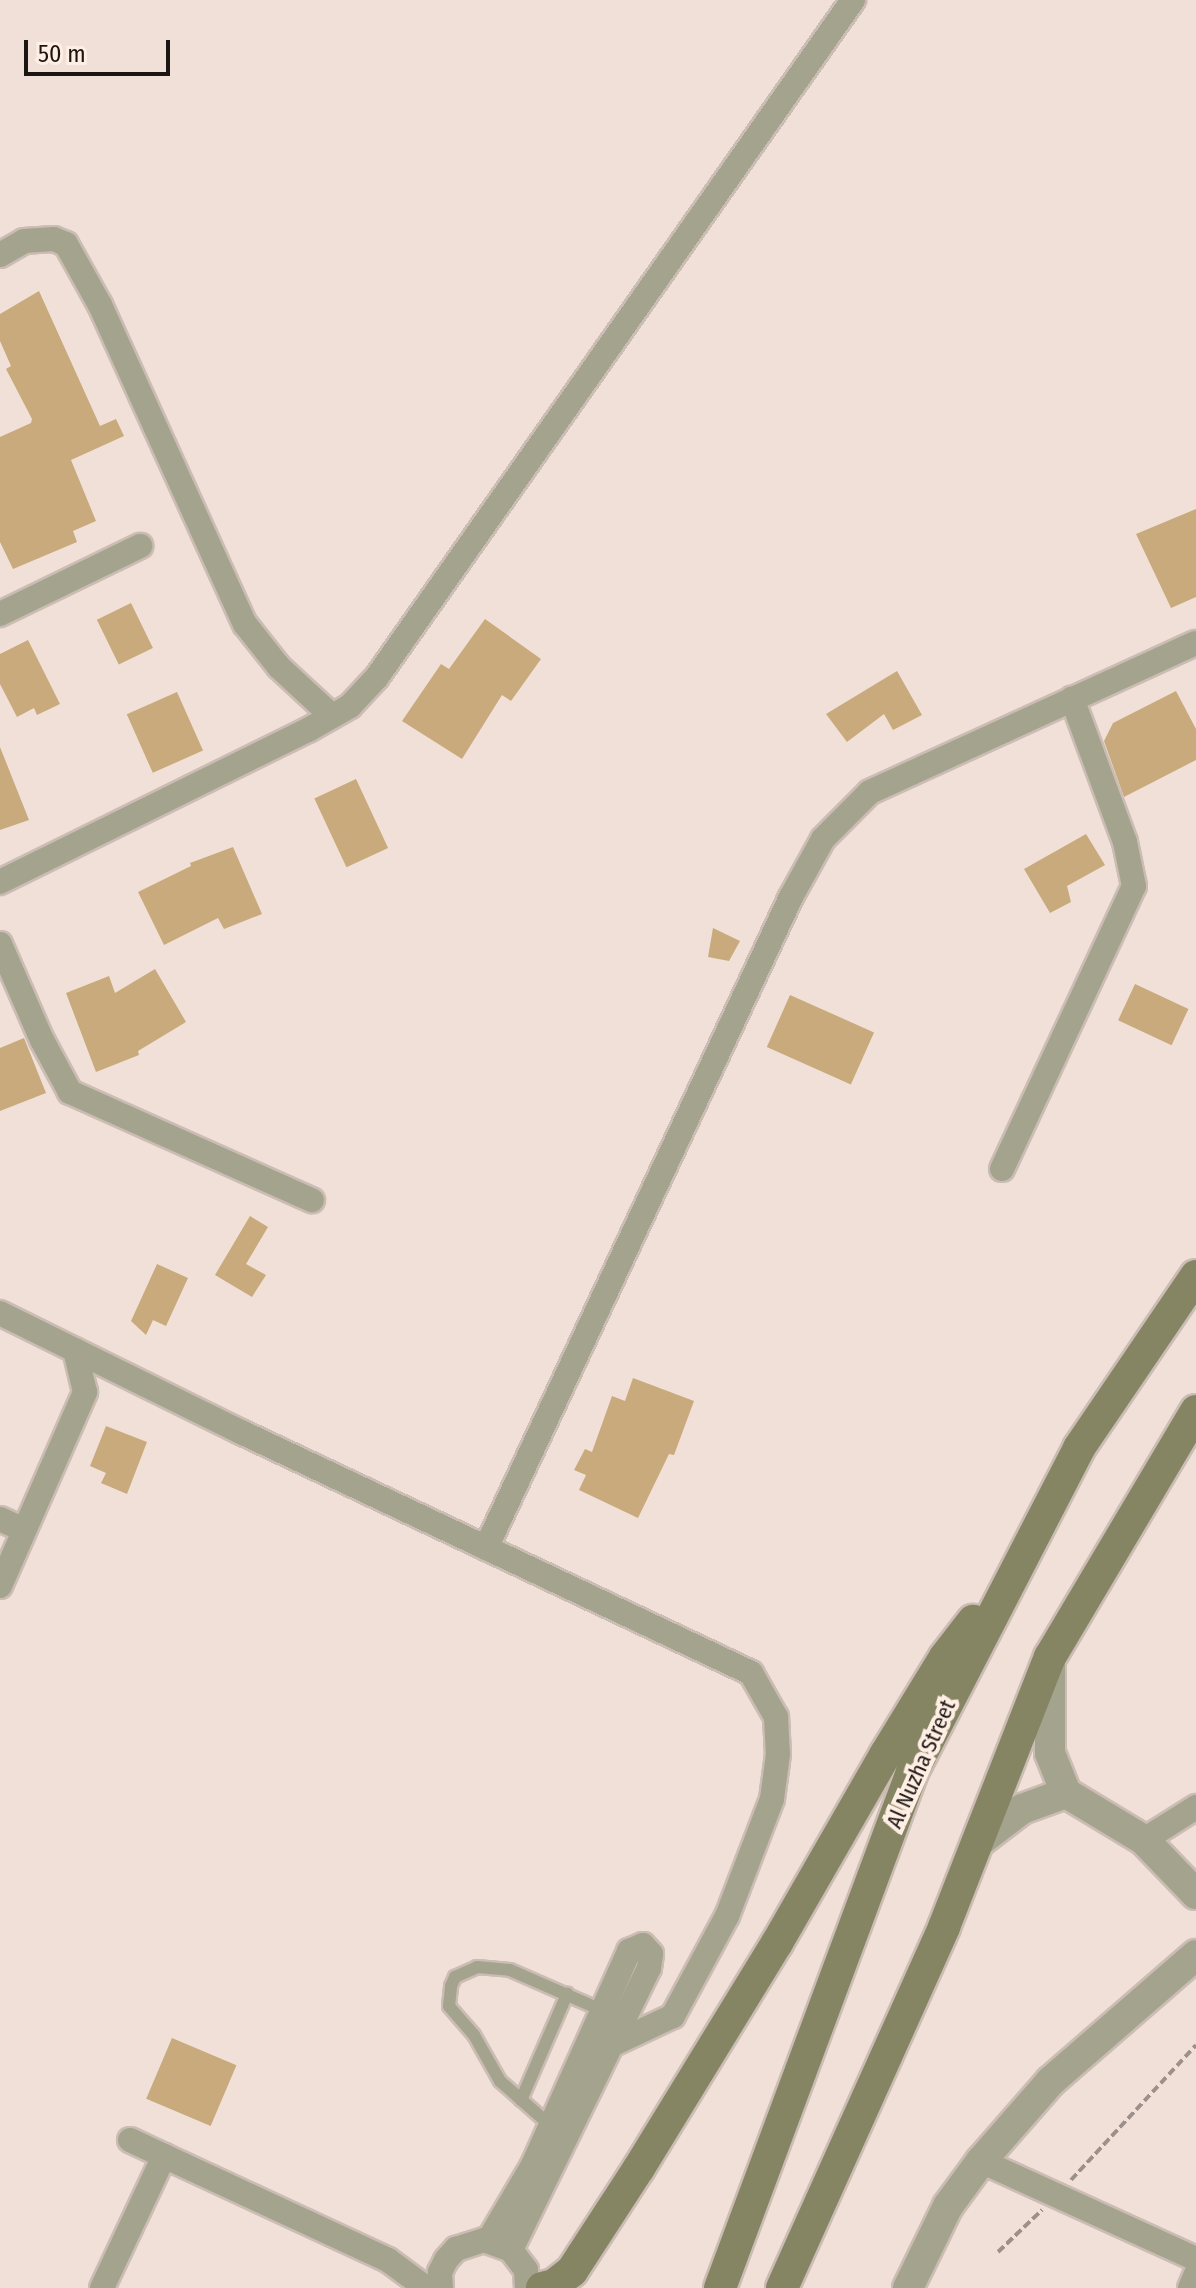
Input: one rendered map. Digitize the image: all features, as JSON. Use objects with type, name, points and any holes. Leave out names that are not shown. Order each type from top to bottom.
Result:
[{"type":"main road","name":"Al Nuzha Street","points":[[720,2288],[912,1772],[1079,1448],[1196,1276]]},
{"type":"main road","points":[[782,2288],[944,1927],[1050,1657],[1196,1411]]},
{"type":"main road","points":[[542,2288],[554,2285],[572,2271],[769,1956],[945,1657],[1022,1559]]},
{"type":"street","points":[[0,883],[350,706],[377,677],[853,0]]},
{"type":"street","points":[[0,255],[24,241],[54,239],[66,244],[100,305],[245,624],[279,667],[332,716]]},
{"type":"street","points":[[0,614],[140,546]]},
{"type":"street","points":[[486,1548],[791,897],[823,839],[870,792],[1196,643]]},
{"type":"street","points":[[1002,1169],[1134,886],[1125,842],[1072,699]]},
{"type":"street","points":[[0,944],[42,1040],[70,1092],[312,1200]]},
{"type":"street","points":[[0,1313],[751,1673],[776,1717],[778,1754],[772,1799],[727,1916],[673,2016],[611,2045]]},
{"type":"street","points":[[75,1350],[85,1392]]},
{"type":"street","points":[[0,1586],[85,1392],[106,1378],[123,1374]]},
{"type":"street","points":[[0,1519],[24,1530]]},
{"type":"street","points":[[1050,1657],[1050,1753],[1066,1793],[1144,1840],[1196,1894]]},
{"type":"street","points":[[976,1844],[1022,1809],[1066,1793]]},
{"type":"street","points":[[1144,1840],[1196,1807]]},
{"type":"street","points":[[488,2241],[551,2126],[629,1951],[643,1945],[651,1954],[649,1968],[511,2250]]},
{"type":"street","points":[[908,2288],[948,2206],[981,2161],[1051,2081],[1196,1955]]},
{"type":"street","points":[[130,2140],[388,2260],[426,2288]]},
{"type":"street","points":[[102,2288],[164,2156]]},
{"type":"street","points":[[981,2161],[1196,2259]]},
{"type":"street","points":[[441,2288],[440,2272],[446,2260],[469,2242],[488,2241],[511,2250],[526,2270],[527,2288]]},
{"type":"street","points":[[388,2260],[446,2260]]},
{"type":"street","points":[[1190,2288],[1196,2274]]},
{"type":"lane","points":[[551,2126],[500,2081],[474,2035],[449,2006],[455,1977],[477,1967],[510,1970],[604,2011],[604,2039],[586,2098]]},
{"type":"lane","points":[[521,2100],[567,1994]]},
{"type":"path","points":[[998,2252],[1057,2196],[1196,2045]]},
{"type":"building","points":[[39,291],[100,426],[116,419],[124,436],[71,460],[96,521],[73,531],[77,542],[13,569],[0,542],[0,437],[31,423],[32,419],[6,369],[11,366],[0,341],[0,314]]},
{"type":"building","points":[[1196,509],[1196,597],[1171,608],[1136,534]]},
{"type":"building","points":[[131,603],[153,648],[119,665],[97,620]]},
{"type":"building","points":[[485,619],[541,659],[511,701],[502,695],[462,759],[402,721],[441,664],[449,669]]},
{"type":"building","points":[[28,640],[60,704],[37,715],[34,708],[17,717],[0,684],[0,654]]},
{"type":"building","points":[[897,671],[922,715],[893,730],[884,714],[847,742],[826,714]]},
{"type":"building","points":[[1176,691],[1196,729],[1196,760],[1124,797],[1104,741],[1113,723]]},
{"type":"building","points":[[177,692],[203,750],[153,773],[127,714]]},
{"type":"building","points":[[0,747],[29,820],[0,830]]},
{"type":"building","points":[[356,779],[388,848],[346,867],[314,798]]},
{"type":"building","points":[[1086,834],[1105,865],[1067,886],[1071,902],[1050,913],[1024,869]]},
{"type":"building","points":[[233,847],[262,914],[224,929],[218,918],[164,945],[138,892],[191,866],[190,863]]},
{"type":"building","points":[[713,928],[740,941],[729,961],[708,957]]},
{"type":"building","points":[[155,969],[186,1022],[138,1051],[139,1055],[96,1072],[66,993],[109,976],[115,993]]},
{"type":"building","points":[[1135,984],[1188,1009],[1172,1045],[1118,1020]]},
{"type":"building","points":[[790,995],[874,1032],[851,1084],[767,1047]]},
{"type":"building","points":[[24,1038],[46,1093],[0,1111],[0,1048]]},
{"type":"building","points":[[250,1216],[268,1227],[246,1264],[266,1275],[252,1297],[215,1275]]},
{"type":"building","points":[[157,1264],[188,1278],[166,1326],[153,1320],[146,1335],[131,1321]]},
{"type":"building","points":[[633,1378],[694,1401],[674,1455],[669,1454],[638,1518],[579,1490],[586,1475],[574,1470],[585,1449],[592,1452],[612,1396],[625,1401]]},
{"type":"building","points":[[106,1426],[147,1442],[127,1494],[101,1483],[106,1473],[90,1466]]},
{"type":"building","points":[[172,2038],[236,2065],[211,2126],[146,2099]]}]
